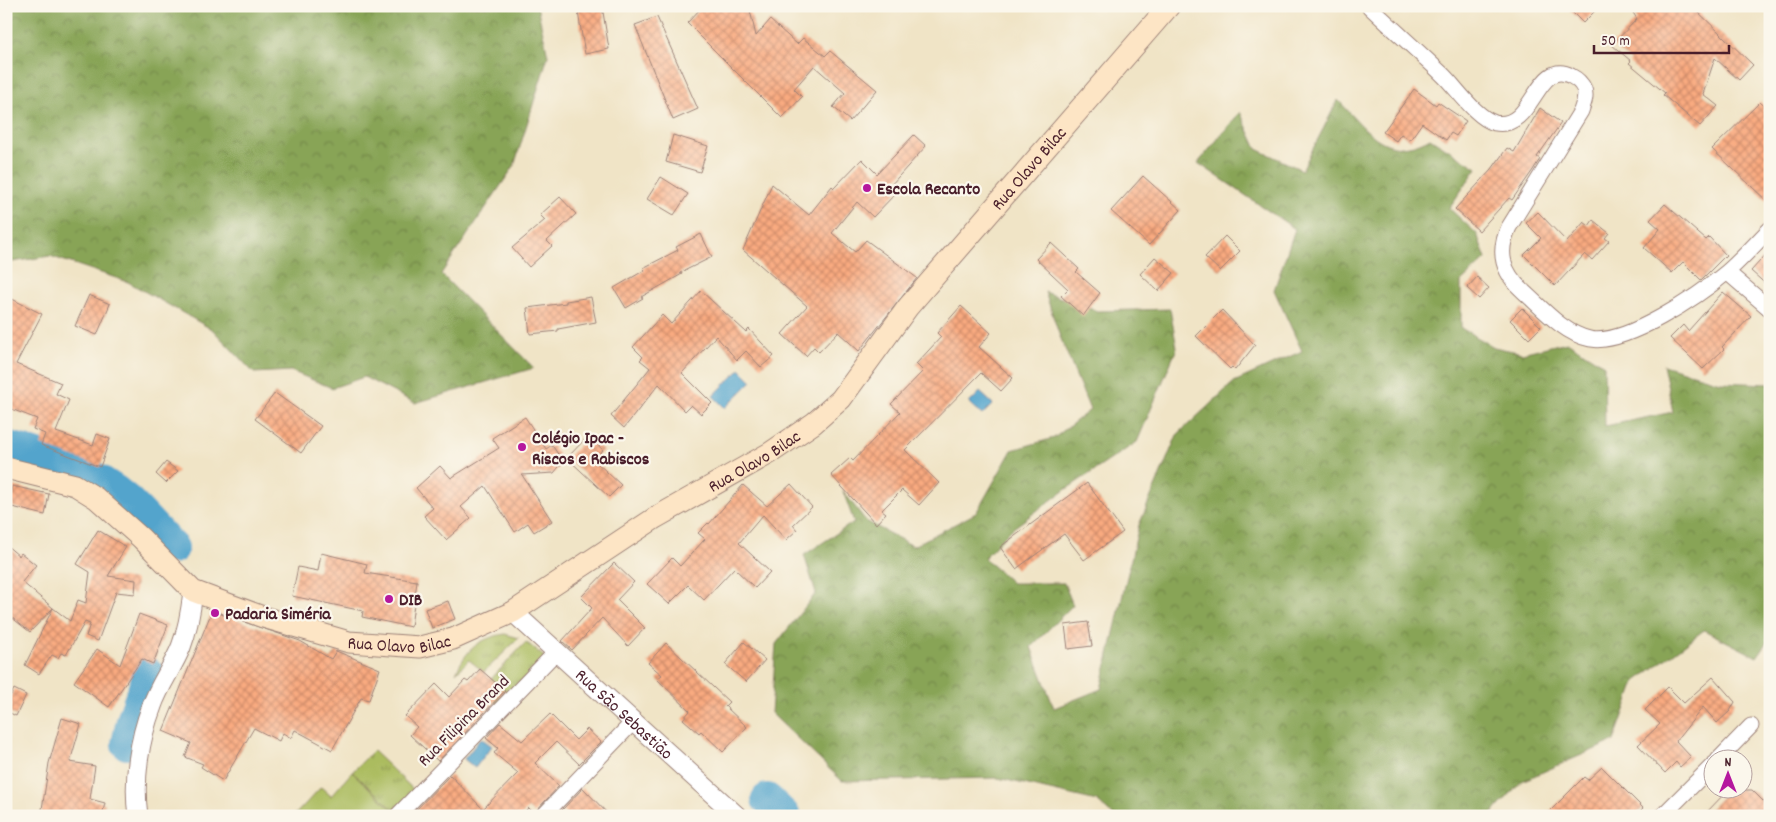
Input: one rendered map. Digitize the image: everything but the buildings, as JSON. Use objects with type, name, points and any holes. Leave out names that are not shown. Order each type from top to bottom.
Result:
[{"type":"main road","name":"Rua Olavo Bilac","points":[[6,468],[75,486],[96,498],[134,531],[193,591],[263,617],[349,642],[420,647],[453,639],[513,612],[656,518],[770,453],[814,423],[832,408],[841,399],[908,307],[1169,6]]},
{"type":"street","points":[[1369,6],[1444,75],[1478,112],[1494,122],[1509,123],[1520,117],[1540,86],[1552,75],[1564,72],[1578,80],[1584,90],[1585,99],[1581,111],[1509,227],[1504,238],[1502,251],[1504,267],[1510,280],[1562,326],[1574,334],[1588,339],[1604,341],[1625,335],[1675,309],[1727,272],[1770,229]]},
{"type":"street","points":[[1727,272],[1770,309]]},
{"type":"street","points":[[138,816],[136,788],[147,720],[157,692],[180,648],[189,621],[193,591]]},
{"type":"street","name":"Rua São Sebastião","points":[[513,612],[737,816]]},
{"type":"street","name":"Rua Filipina Brand","points":[[397,816],[557,651]]},
{"type":"street","points":[[543,816],[634,721]]},
{"type":"street","points":[[1728,750],[1751,726]]},
{"type":"street","points":[[1662,816],[1704,774]]},
{"type":"green space","points":[[6,6],[537,6],[548,56],[514,166],[441,274],[534,368],[415,403],[364,377],[332,388],[291,371],[254,373],[213,330],[128,282],[50,256],[6,263]]},
{"type":"green space","points":[[1338,100],[1368,131],[1389,145],[1401,147],[1415,145],[1430,138],[1477,168],[1449,208],[1477,234],[1486,259],[1461,282],[1461,328],[1494,347],[1522,353],[1567,342],[1604,365],[1605,426],[1673,412],[1663,365],[1720,382],[1770,384],[1770,639],[1757,657],[1704,630],[1635,682],[1614,741],[1522,781],[1490,816],[1114,816],[1097,801],[998,778],[842,781],[771,713],[776,644],[816,593],[804,555],[854,522],[843,491],[866,521],[913,546],[976,513],[1012,450],[1054,438],[1090,410],[1059,334],[1045,292],[1097,311],[1170,309],[1177,348],[1137,442],[1065,490],[1012,529],[984,558],[1012,583],[1064,583],[1073,605],[1031,647],[1054,708],[1101,689],[1139,525],[1177,435],[1234,382],[1302,351],[1274,290],[1295,229],[1198,163],[1240,112],[1257,149],[1302,170]]},
{"type":"green space","points":[[505,634],[519,638],[484,672],[469,660],[456,673],[464,658],[474,646]]},
{"type":"green space","points":[[526,642],[547,659],[501,707],[495,702],[505,691],[491,679]]},
{"type":"green space","points":[[373,751],[414,790],[392,816],[388,816],[393,809],[352,772]]},
{"type":"green space","points":[[352,772],[393,810],[388,816],[352,816],[348,812],[344,816],[294,816],[321,787],[331,796]]},
{"type":"water","points":[[740,369],[752,381],[725,408],[713,396]]},
{"type":"water","points":[[980,392],[993,404],[982,415],[969,403]]},
{"type":"water","points":[[481,738],[492,746],[475,768],[464,759]]},
{"type":"waterway","points":[[6,446],[54,460],[100,481],[127,500],[173,548]]},
{"type":"waterway","points":[[127,744],[132,721],[149,674]]},
{"type":"waterway","points":[[767,799],[785,816]]},
{"type":"place","name":"Escola Recanto","points":[[867,188]]},
{"type":"place","name":"Colégio Ipac - Riscos e Rabiscos","points":[[522,447]]},
{"type":"place","name":"DIB","points":[[389,599]]},
{"type":"place","name":"Padaria Siméria","points":[[215,613]]}]
